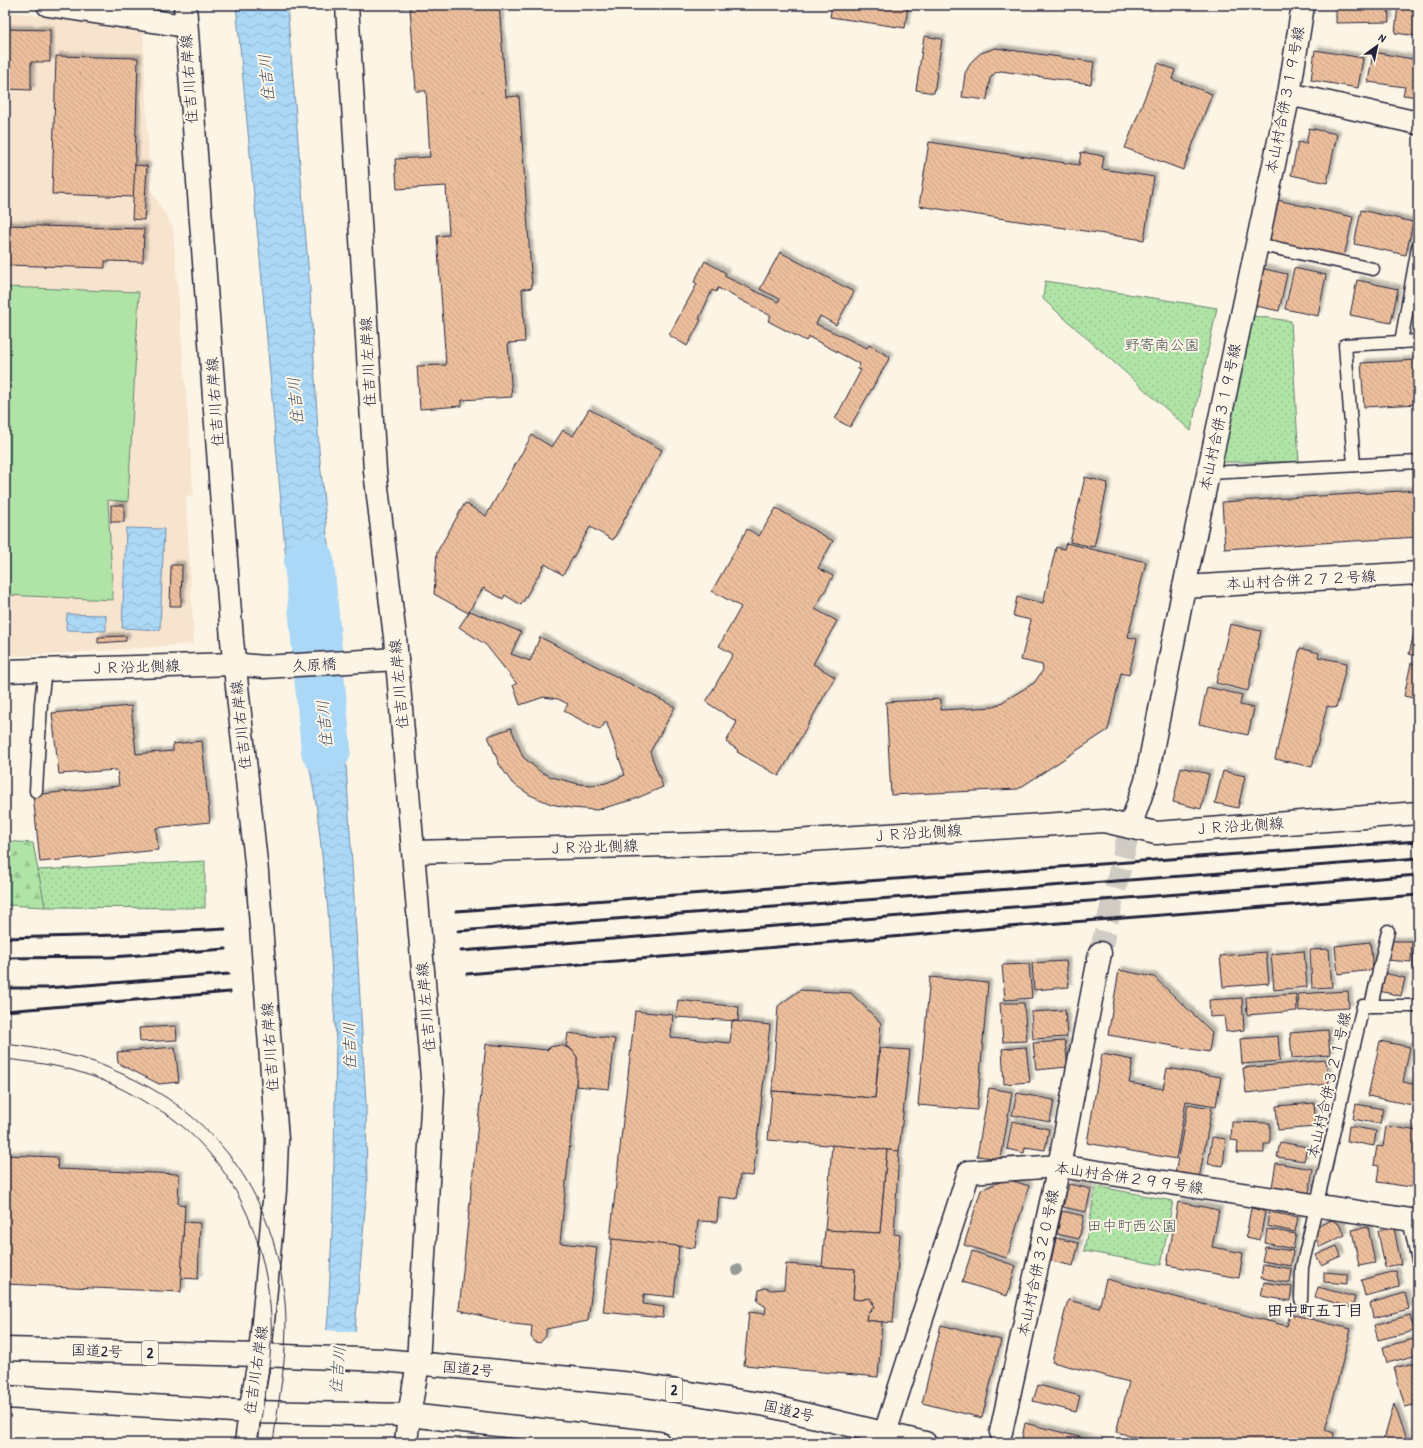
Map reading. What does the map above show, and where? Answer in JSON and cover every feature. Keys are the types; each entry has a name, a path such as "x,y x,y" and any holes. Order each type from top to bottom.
{"main road":[{"path":"48,5 185,15"},
{"name":"住吉川左岸線","path":"347,5 374,471 397,659 433,1090 418,1364 409,1415"},
{"name":"本山村合併３１９号線","path":"1130,827 1146,782 1184,587 1289,94 1303,5"},
{"name":"住吉川右岸線","path":"185,15 234,664 257,872 277,1140 275,1190 260,1355 246,1443"},
{"path":"1289,94 1418,123"},
{"name":"本山村合併２７２号線","path":"1184,587 1418,573"},
{"name":"久原橋","path":"264,667 397,659"},
{"name":"ＪＲ沿北側線","path":"5,671 234,664 264,667"},
{"name":"ＪＲ沿北側線","path":"414,852 778,842 1104,821 1156,833 1418,812"},
{"name":"本山村合併３２０号線","path":"1001,1432 1059,1166 1100,953"},
{"name":"本山村合併２９９号線","path":"885,1433 969,1172 1059,1166 1414,1221"},
{"name":"国道2号","path":"5,1349 260,1355 383,1360 633,1384 766,1405 925,1443"},
{"path":"5,1397 250,1412 409,1415 659,1443"},
{"path":"406,1443 409,1415"}],"lane":[{"path":"1257,244 1373,269"},
{"path":"1401,342 1418,247"},
{"path":"1354,466 1345,345 1418,341"},
{"path":"1208,473 1418,462"},
{"path":"36,791 41,703 46,670"},
{"name":"本山村合併３２１号線","path":"1316,1206 1364,1006 1371,1006 1388,931"},
{"path":"1371,1006 1418,1006"},
{"path":"1301,1300 1302,1267 1316,1206"},
{"path":"1414,1221 1418,1261"}],"shaded area":[{"path":"5,11 143,29 150,189 173,227 194,495 186,496 194,644 56,654 5,656"}],"green space":[{"name":"野寄南公園","path":"1045,281 1217,308 1191,431 1043,299"},
{"path":"5,287 139,292 128,502 108,500 113,600 5,595"},
{"path":"1253,316 1291,321 1299,462 1220,462"},
{"path":"5,841 33,843 45,907 5,905"},
{"path":"205,861 205,908 45,907 37,870"},
{"name":"田中町西公園","path":"1096,1186 1173,1201 1161,1265 1084,1251"}],"water":[{"path":"236,5 287,5 310,289 319,450 336,627 292,631 261,270"},
{"path":"126,528 164,529 160,630 122,628"},
{"path":"67,614 106,615 106,631 66,630"},
{"path":"341,680 366,1103 367,1186 348,1443 316,1443 328,1316 333,1211 336,1042 328,911 317,810 295,682"}],"pier":[{"path":"325,1330 357,1332 350,1443 314,1443"}],"building":[{"path":"399,5 499,5 506,97 519,96 532,288 522,289 525,342 508,343 512,397 462,400 462,406 420,409 417,366 446,365 437,236 449,235 446,186 397,189 395,159 430,157 426,91 416,91 410,7 399,8"},
{"path":"832,5 908,5 905,28 830,17"},
{"path":"1336,5 1388,5 1389,22 1336,23"},
{"path":"1398,5 1418,5 1418,36 1395,33"},
{"path":"5,29 50,30 50,62 31,62 31,90 5,89"},
{"path":"924,36 942,39 934,93 916,90"},
{"path":"996,48 1094,62 1091,84 1001,71 995,73 990,78 987,100 962,97 965,73 972,61 981,53"},
{"path":"1315,50 1363,58 1358,88 1311,80"},
{"path":"1373,52 1418,60 1418,97 1403,95 1405,87 1368,82"},
{"path":"56,56 138,58 134,197 52,194"},
{"path":"1158,63 1175,70 1172,79 1212,94 1183,170 1125,148"},
{"path":"1309,128 1337,134 1327,183 1291,175 1298,142 1306,144"},
{"path":"929,142 1079,165 1081,152 1104,156 1102,169 1154,177 1144,240 919,206"},
{"path":"135,165 147,166 144,220 132,219"},
{"path":"1277,200 1353,217 1344,257 1268,241"},
{"path":"1361,210 1413,222 1406,255 1354,244"},
{"path":"5,225 144,229 143,262 105,261 105,268 5,265"},
{"path":"780,252 854,292 836,325 820,316 816,324 867,348 869,345 890,357 850,427 835,419 861,370 858,369 860,364 809,337 806,341 768,321 771,316 718,288 716,292 712,290 699,319 701,320 687,346 669,335 697,284 694,282 705,261 726,273 724,276 778,302 780,299 760,289"},
{"path":"1260,268 1287,274 1279,311 1252,305"},
{"path":"1294,268 1326,275 1318,316 1285,309"},
{"path":"1357,280 1398,289 1391,323 1350,315"},
{"path":"1418,360 1418,404 1364,407 1361,363"},
{"path":"589,409 662,450 613,540 590,527 563,575 545,564 521,605 505,595 503,599 483,588 468,613 434,594 437,552 465,503 486,516 532,435 552,447 563,430 573,436"},
{"path":"1085,477 1108,483 1094,547 1070,542"},
{"path":"1418,490 1418,537 1225,549 1222,502"},
{"path":"111,505 124,505 124,522 111,522"},
{"path":"776,508 833,541 818,568 833,576 815,609 837,621 813,664 835,677 779,776 737,752 738,750 726,742 737,722 706,702 733,654 719,646 741,607 712,591 747,529 759,536"},
{"path":"1066,543 1146,562 1128,637 1137,639 1129,675 1121,673 1108,730 1018,789 891,795 886,702 941,699 941,710 994,707 1034,683 1043,670 1042,665 1021,660 1031,620 1013,616 1017,597 1043,603 1056,547 1064,549"},
{"path":"171,565 182,565 181,606 170,606"},
{"path":"470,611 521,632 511,654 530,661 540,637 675,707 650,752 663,787 635,799 597,810 571,808 551,804 530,795 512,783 499,764 488,736 511,728 523,757 541,772 552,777 579,784 593,785 606,783 625,775 606,721 600,730 564,711 568,704 558,699 544,697 520,705 513,685 517,684 486,645 459,627"},
{"path":"1230,624 1261,631 1248,691 1216,683"},
{"path":"1415,629 1418,630 1418,656 1409,654"},
{"path":"126,636 126,641 98,643 98,637"},
{"path":"1300,648 1319,653 1318,657 1347,663 1336,708 1327,706 1312,767 1275,759"},
{"path":"1411,663 1418,664 1418,699 1404,696"},
{"path":"1207,687 1242,695 1240,705 1254,708 1248,735 1199,724"},
{"path":"131,706 136,754 173,751 173,744 202,741 210,822 156,828 158,850 40,862 33,795 119,786 117,770 59,774 52,713"},
{"path":"1181,767 1209,774 1201,809 1173,802"},
{"path":"1223,771 1245,776 1238,808 1215,803"},
{"path":"1415,934 1418,934 1418,968 1413,968"},
{"path":"1391,941 1412,941 1411,962 1386,960"},
{"path":"1370,942 1373,970 1338,974 1335,946"},
{"path":"1329,949 1332,987 1312,988 1310,950"},
{"path":"1304,951 1307,987 1274,990 1271,954"},
{"path":"1266,952 1269,983 1223,987 1220,956"},
{"path":"1066,961 1069,987 1034,990 1032,963"},
{"path":"1029,964 1032,998 1005,1000 1002,965"},
{"path":"1119,970 1154,977 1212,1032 1209,1052 1108,1035"},
{"path":"1384,973 1405,978 1401,996 1379,991"},
{"path":"930,977 988,983 977,1110 918,1105"},
{"path":"1415,980 1418,980 1418,999 1415,999"},
{"path":"800,990 851,993 881,1023 875,1098 772,1091 778,1006"},
{"path":"1348,991 1349,1008 1299,1011 1298,994"},
{"path":"1296,994 1297,1011 1247,1015 1246,997"},
{"path":"1242,998 1244,1030 1226,1032 1224,1016 1210,1017 1209,1000"},
{"path":"678,1000 739,1007 738,1021 676,1017"},
{"path":"1000,1003 1024,1003 1027,1041 1003,1042"},
{"path":"1065,1010 1067,1037 1033,1039 1031,1012"},
{"path":"635,1011 673,1015 671,1037 730,1043 732,1021 770,1025 753,1176 740,1175 737,1199 719,1197 717,1222 698,1221 695,1248 610,1239"},
{"path":"176,1026 177,1040 140,1042 139,1028"},
{"path":"1328,1030 1330,1055 1292,1058 1290,1033"},
{"path":"568,1033 615,1039 609,1089 576,1086 577,1057 572,1050 566,1046"},
{"path":"1278,1036 1280,1061 1242,1064 1240,1039"},
{"path":"1065,1041 1068,1067 1036,1070 1033,1043"},
{"path":"1380,1041 1410,1047 1403,1082 1417,1085 1412,1105 1368,1096"},
{"path":"486,1044 547,1050 550,1047 561,1045 572,1050 577,1057 577,1073 560,1243 597,1247 588,1321 546,1329 546,1336 540,1343 535,1342 531,1337 532,1326 513,1324 459,1310"},
{"path":"175,1047 179,1082 159,1084 118,1063 117,1052"},
{"path":"1026,1047 1030,1082 1004,1084 1002,1049"},
{"path":"880,1048 910,1050 899,1151 768,1140 772,1091 875,1098"},
{"path":"1102,1054 1133,1060 1129,1083 1163,1089 1167,1068 1221,1077 1216,1106 1186,1101 1176,1159 1087,1143"},
{"path":"1326,1060 1329,1084 1246,1093 1243,1068"},
{"path":"989,1088 1012,1092 1001,1159 977,1156"},
{"path":"1017,1093 1054,1100 1050,1122 1012,1115"},
{"path":"1314,1103 1316,1127 1278,1130 1276,1106"},
{"path":"1188,1104 1212,1108 1199,1179 1175,1174"},
{"path":"1356,1104 1383,1109 1380,1124 1353,1119"},
{"path":"1012,1121 1049,1129 1045,1150 1025,1147 1024,1153 1007,1149"},
{"path":"1232,1122 1270,1123 1270,1144 1264,1144 1264,1153 1237,1153 1238,1141 1231,1140"},
{"path":"1349,1126 1376,1131 1374,1146 1347,1141"},
{"path":"1386,1126 1418,1131 1418,1188 1377,1182 1379,1166 1374,1165 1377,1146 1383,1147"},
{"path":"1212,1137 1226,1139 1223,1166 1208,1164"},
{"path":"1280,1142 1307,1147 1304,1161 1277,1157"},
{"path":"832,1145 887,1150 880,1233 825,1230"},
{"path":"887,1150 899,1151 894,1234 900,1235 893,1323 866,1320 867,1314 871,1311 874,1303 868,1298 861,1300 853,1299 855,1269 822,1267 825,1230 880,1233"},
{"path":"5,1155 57,1157 58,1169 179,1174 178,1204 185,1205 181,1292 5,1284"},
{"path":"1276,1163 1313,1169 1309,1193 1272,1187"},
{"path":"1007,1179 1029,1186 1007,1258 964,1245 981,1190"},
{"path":"1069,1184 1091,1189 1086,1212 1063,1207"},
{"path":"1178,1202 1219,1210 1212,1247 1243,1253 1239,1278 1167,1265"},
{"path":"1251,1208 1265,1211 1260,1240 1246,1237"},
{"path":"1062,1211 1084,1216 1079,1239 1057,1234"},
{"path":"1269,1212 1298,1217 1295,1232 1267,1226"},
{"path":"1332,1220 1340,1225 1345,1235 1320,1247 1315,1237 1316,1227"},
{"path":"184,1222 200,1223 198,1279 181,1278"},
{"path":"1368,1227 1375,1263 1359,1266 1352,1230"},
{"path":"1394,1228 1401,1264 1385,1267 1378,1231"},
{"path":"1267,1229 1296,1234 1293,1249 1265,1243"},
{"path":"1056,1238 1079,1243 1073,1266 1051,1261"},
{"path":"612,1239 679,1246 674,1297 644,1294 643,1304 664,1307 663,1318 603,1312"},
{"path":"1337,1246 1341,1256 1321,1265 1316,1255"},
{"path":"1265,1247 1293,1251 1291,1266 1262,1261"},
{"path":"972,1251 1016,1266 1007,1296 962,1282"},
{"path":"786,1264 855,1269 853,1299 871,1299 874,1307 867,1314 866,1320 882,1322 878,1377 744,1365 749,1312 765,1314 766,1307 757,1301 759,1290 765,1288 772,1290 784,1289"},
{"path":"1263,1264 1292,1269 1290,1283 1261,1278"},
{"path":"1396,1271 1400,1287 1365,1296 1361,1280"},
{"path":"1324,1272 1347,1274 1347,1284 1324,1282"},
{"path":"1106,1279 1287,1326 1290,1314 1351,1329 1325,1430 1334,1433 1332,1443 1159,1443 1116,1432 1129,1382 1052,1362 1068,1300 1099,1308"},
{"path":"1264,1282 1292,1287 1290,1301 1261,1296"},
{"path":"1318,1287 1355,1297 1352,1308 1315,1297"},
{"path":"1405,1293 1409,1309 1373,1318 1370,1303"},
{"path":"1410,1315 1414,1331 1378,1340 1374,1325"},
{"path":"941,1325 1001,1340 982,1418 922,1403"},
{"path":"1418,1338 1418,1355 1387,1363 1383,1347"},
{"path":"1418,1362 1418,1404 1405,1407 1394,1368"},
{"path":"1038,1385 1080,1396 1076,1412 1033,1401"},
{"path":"1394,1404 1409,1443 1383,1443"},
{"path":"1025,1423 1103,1443 1042,1443 1022,1438"}],"waterway":[{"name":"住吉川","path":"309,561 326,750"}],"tunnel":[{"path":"1100,953 1130,827"}],"tram line":[{"path":"5,1044 45,1050 85,1059 127,1076 160,1094 190,1115 216,1139 238,1166 255,1197 269,1229 279,1264 285,1302 285,1355 273,1443"},
{"path":"5,1059 44,1064 73,1070 116,1086 176,1121 196,1139 214,1159 229,1180 242,1203 261,1252 270,1305 270,1357 266,1392 257,1443"}],"railway":[{"path":"456,911 1418,841"},
{"path":"458,931 1418,858"},
{"path":"461,951 1418,875"},
{"path":"467,974 983,929 1418,895"},
{"path":"5,938 117,935 225,929"},
{"path":"5,958 112,957 226,949"},
{"path":"5,988 47,988 229,974"},
{"path":"5,1011 230,992"}],"district":[{"name":"田中町五丁目","path":"1315,1310"}]}
